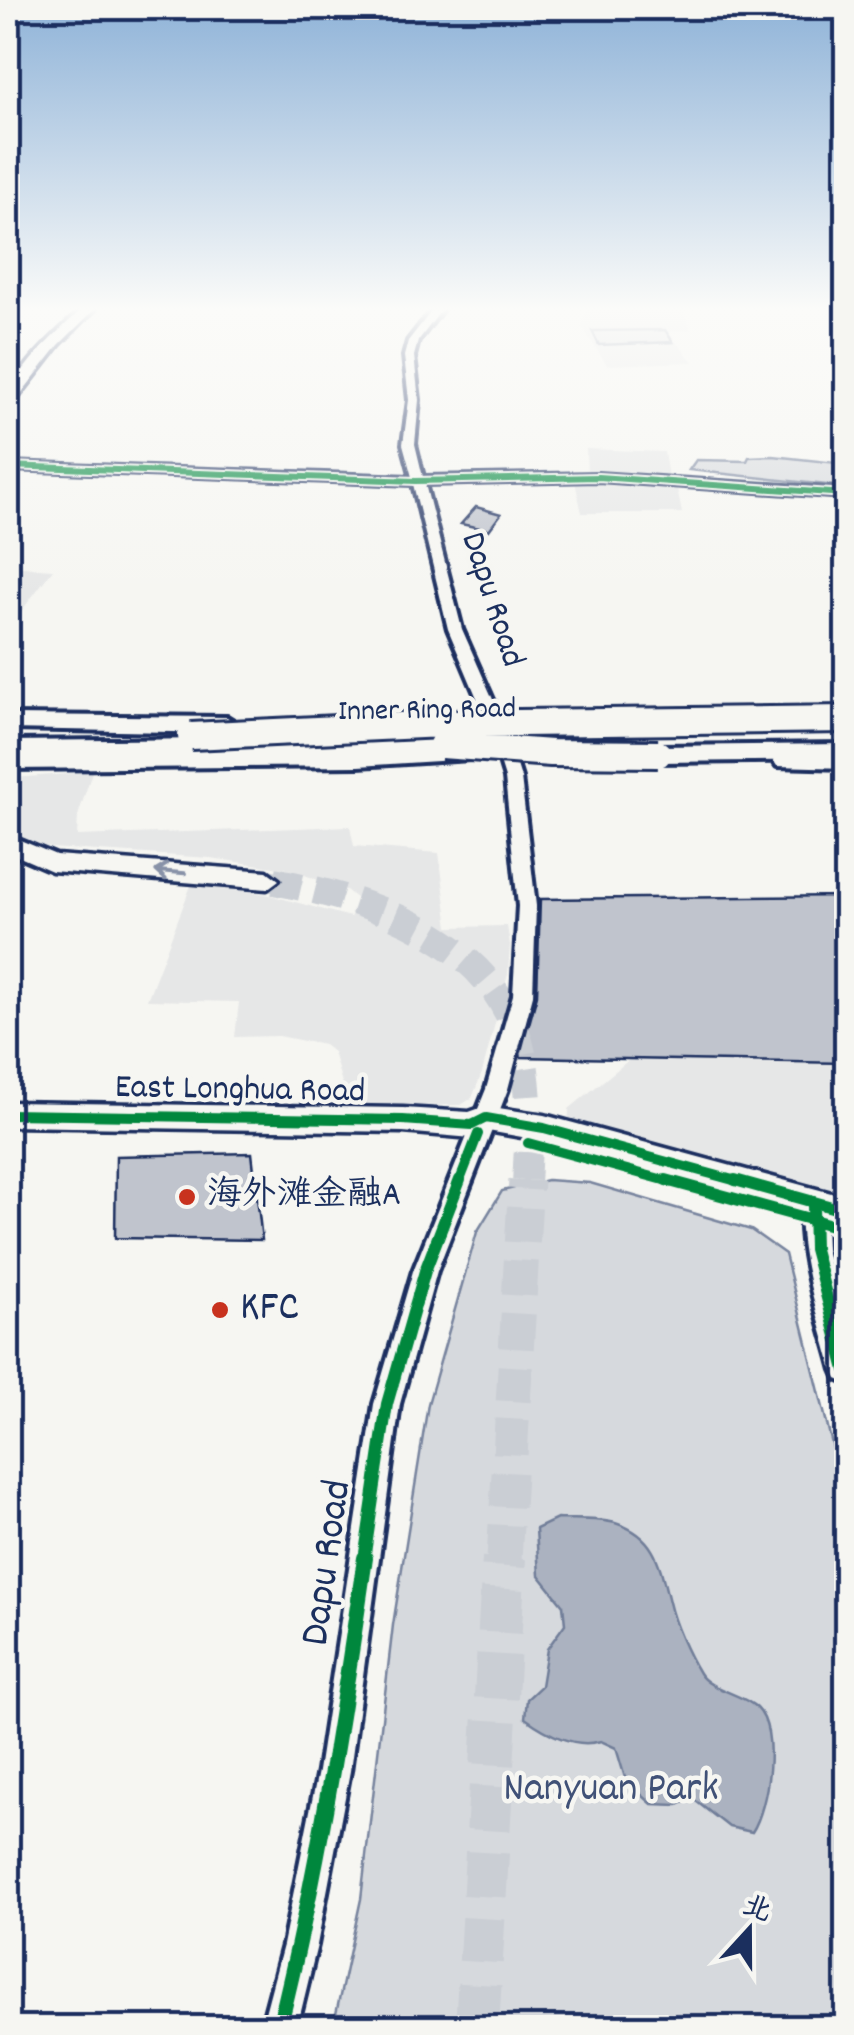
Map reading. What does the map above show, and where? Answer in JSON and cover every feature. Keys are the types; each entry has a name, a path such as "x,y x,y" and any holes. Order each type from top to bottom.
{"main road":[{"path":"8,761 358,758 846,722"},
{"name":"Inner Ring Road","path":"8,727 191,736 846,722"},
{"path":"8,727 846,760"},
{"name":"Inner Ring Road","path":"8,749 846,741"},
{"path":"442,744 550,753 846,751"},
{"path":"505,747 846,751"},
{"path":"8,843 52,863 267,880"},
{"name":"East Longhua Road","path":"8,1114 403,1120 479,1126 538,1145 812,1211 846,1211"},
{"name":"East Longhua Road","path":"812,1211 846,1229"}],"street":[{"name":"Dapu Road","path":"279,2028 331,1788 387,1404 425,1271 522,995 528,938 526,876 505,747 454,629 409,444 414,404"},
{"path":"8,466 416,481 598,477 846,494"},
{"path":"812,1211 814,1248 846,1370"}],"shaded area":[{"path":"586,449 664,452 668,477 587,474"},
{"path":"575,482 676,484 682,513 582,513"},
{"path":"8,566 53,569 8,629"},
{"path":"92,772 78,816 77,836 350,826 354,846 439,853 449,927 507,926 510,945 508,974 472,1098 461,1105 349,1107 333,1052 324,1045 279,1036 235,1037 239,1002 147,1000 192,883 266,894 350,917 361,902 346,890 288,869 210,858 51,848 23,839 12,830 8,802 14,778"},
{"path":"630,1059 846,1063 846,1203 568,1129 569,1109"},
{"path":"557,1519 611,1522 641,1537 655,1555 671,1611 699,1673 710,1684 751,1703 764,1719 770,1751 767,1788 752,1832 729,1827 692,1798 678,1805 652,1804 626,1781 616,1748 601,1741 581,1743 561,1738 525,1718 527,1699 541,1686 547,1649 565,1624 563,1605 539,1575 536,1529"}],"green space":[{"path":"749,457 846,464 846,487 689,470 696,460 747,461"},
{"name":"Nanyuan Park","path":"547,1180 590,1183 751,1230 785,1254 846,1501 846,2027 333,2028 361,1899 393,1625 428,1404 477,1232 502,1191"}],"building":[{"path":"476,507 501,514 489,530 461,524"},
{"path":"846,896 846,1063 520,1057 537,995 540,899"},
{"name":"海外滩金融A","path":"252,1153 262,1240 115,1238 116,1156"}],"tunnel":[{"path":"267,880 287,884"},
{"path":"274,881 382,911 448,946 477,970 500,998 521,1050 528,1107 526,1183"},
{"path":"504,1560 526,1180"},
{"path":"477,2028 504,1558"}],"cycle path":[{"path":"8,466 416,481 598,477 846,494"},
{"path":"8,1114 403,1120 472,1125 486,1118 544,1128 846,1211"},
{"path":"279,2028 300,1945 334,1771 387,1404 425,1271 478,1134"},
{"path":"528,1143 846,1229"},
{"path":"813,1205 814,1249 846,1370"}],"place":[{"name":"海外滩金融A","path":"187,1197"},
{"name":"KFC","path":"220,1310"}]}
